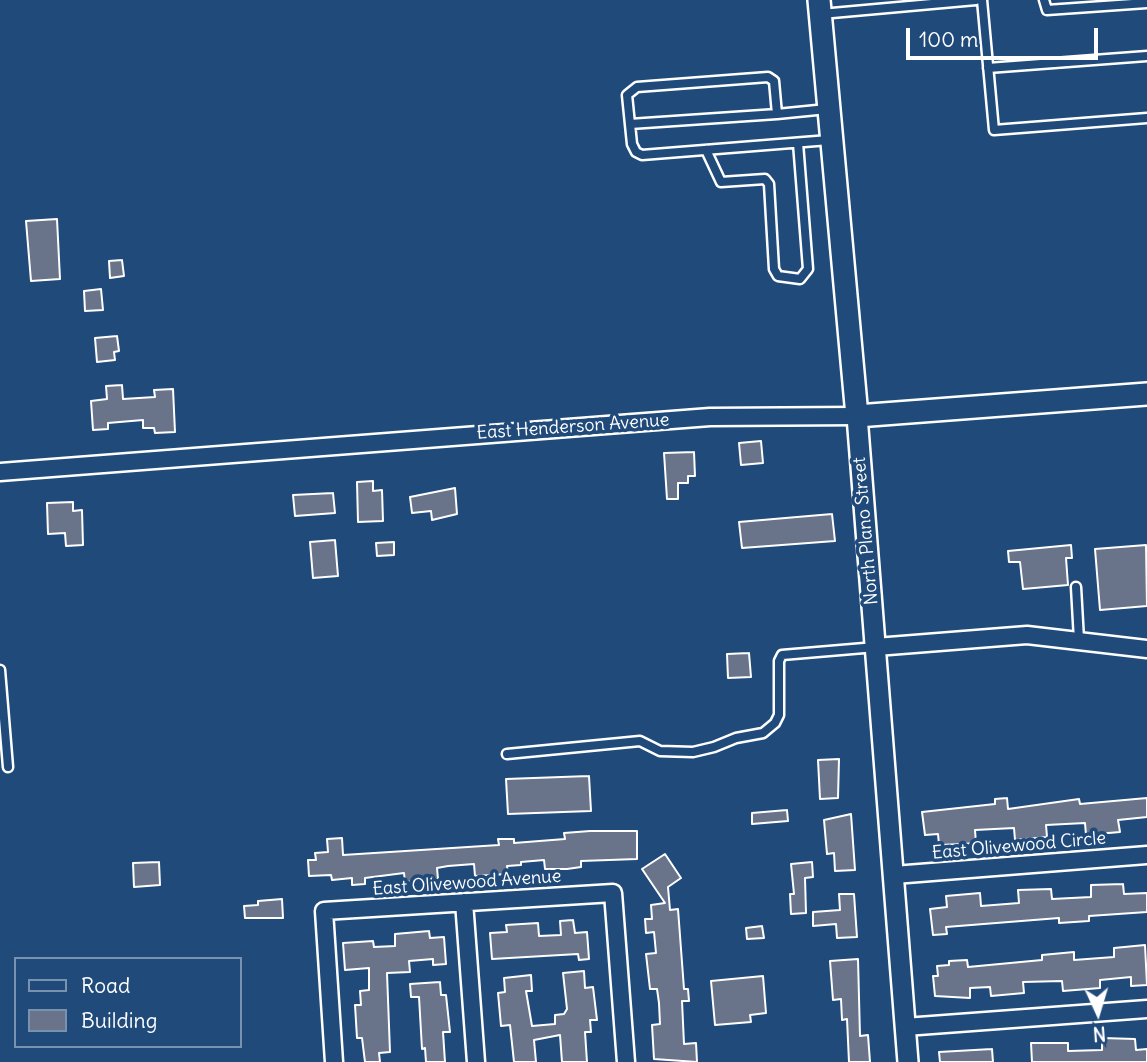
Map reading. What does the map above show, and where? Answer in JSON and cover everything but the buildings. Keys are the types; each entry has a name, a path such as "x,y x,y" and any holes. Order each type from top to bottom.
{"main road":[{"name":"North Plano Street","path":"820,7 857,416"},
{"name":"East Henderson Avenue","path":"857,416 1147,394"}],"street":[{"name":"East Henderson Avenue","path":"0,472 710,417 857,416"},
{"name":"North Plano Street","path":"857,416 908,1062"},
{"path":"876,647 1017,636 1079,640 1147,649"},
{"name":"East Olivewood Circle","path":"894,875 1147,855"},
{"name":"East Olivewood Avenue","path":"334,1062 324,911 612,893 626,1062"},
{"path":"464,902 476,1062"},
{"path":"905,1027 1147,1009"}],"lane":[{"path":"820,7 976,0"},
{"path":"982,0 994,130 1147,118"},
{"path":"1044,0 1046,10 1147,3"},
{"path":"988,68 1147,56"},
{"path":"777,114 774,81 768,77 637,87 627,95 632,144 636,152 642,155 832,140"},
{"path":"630,124 830,109"},
{"path":"706,150 721,182 765,179 769,184 774,269 778,276 800,279 808,269 797,143"},
{"path":"1076,587 1079,640"},
{"path":"507,754 640,741 660,751 694,752 736,738 763,733 775,723 779,715 779,661 782,655 876,647"},
{"path":"0,670 8,767"}]}
